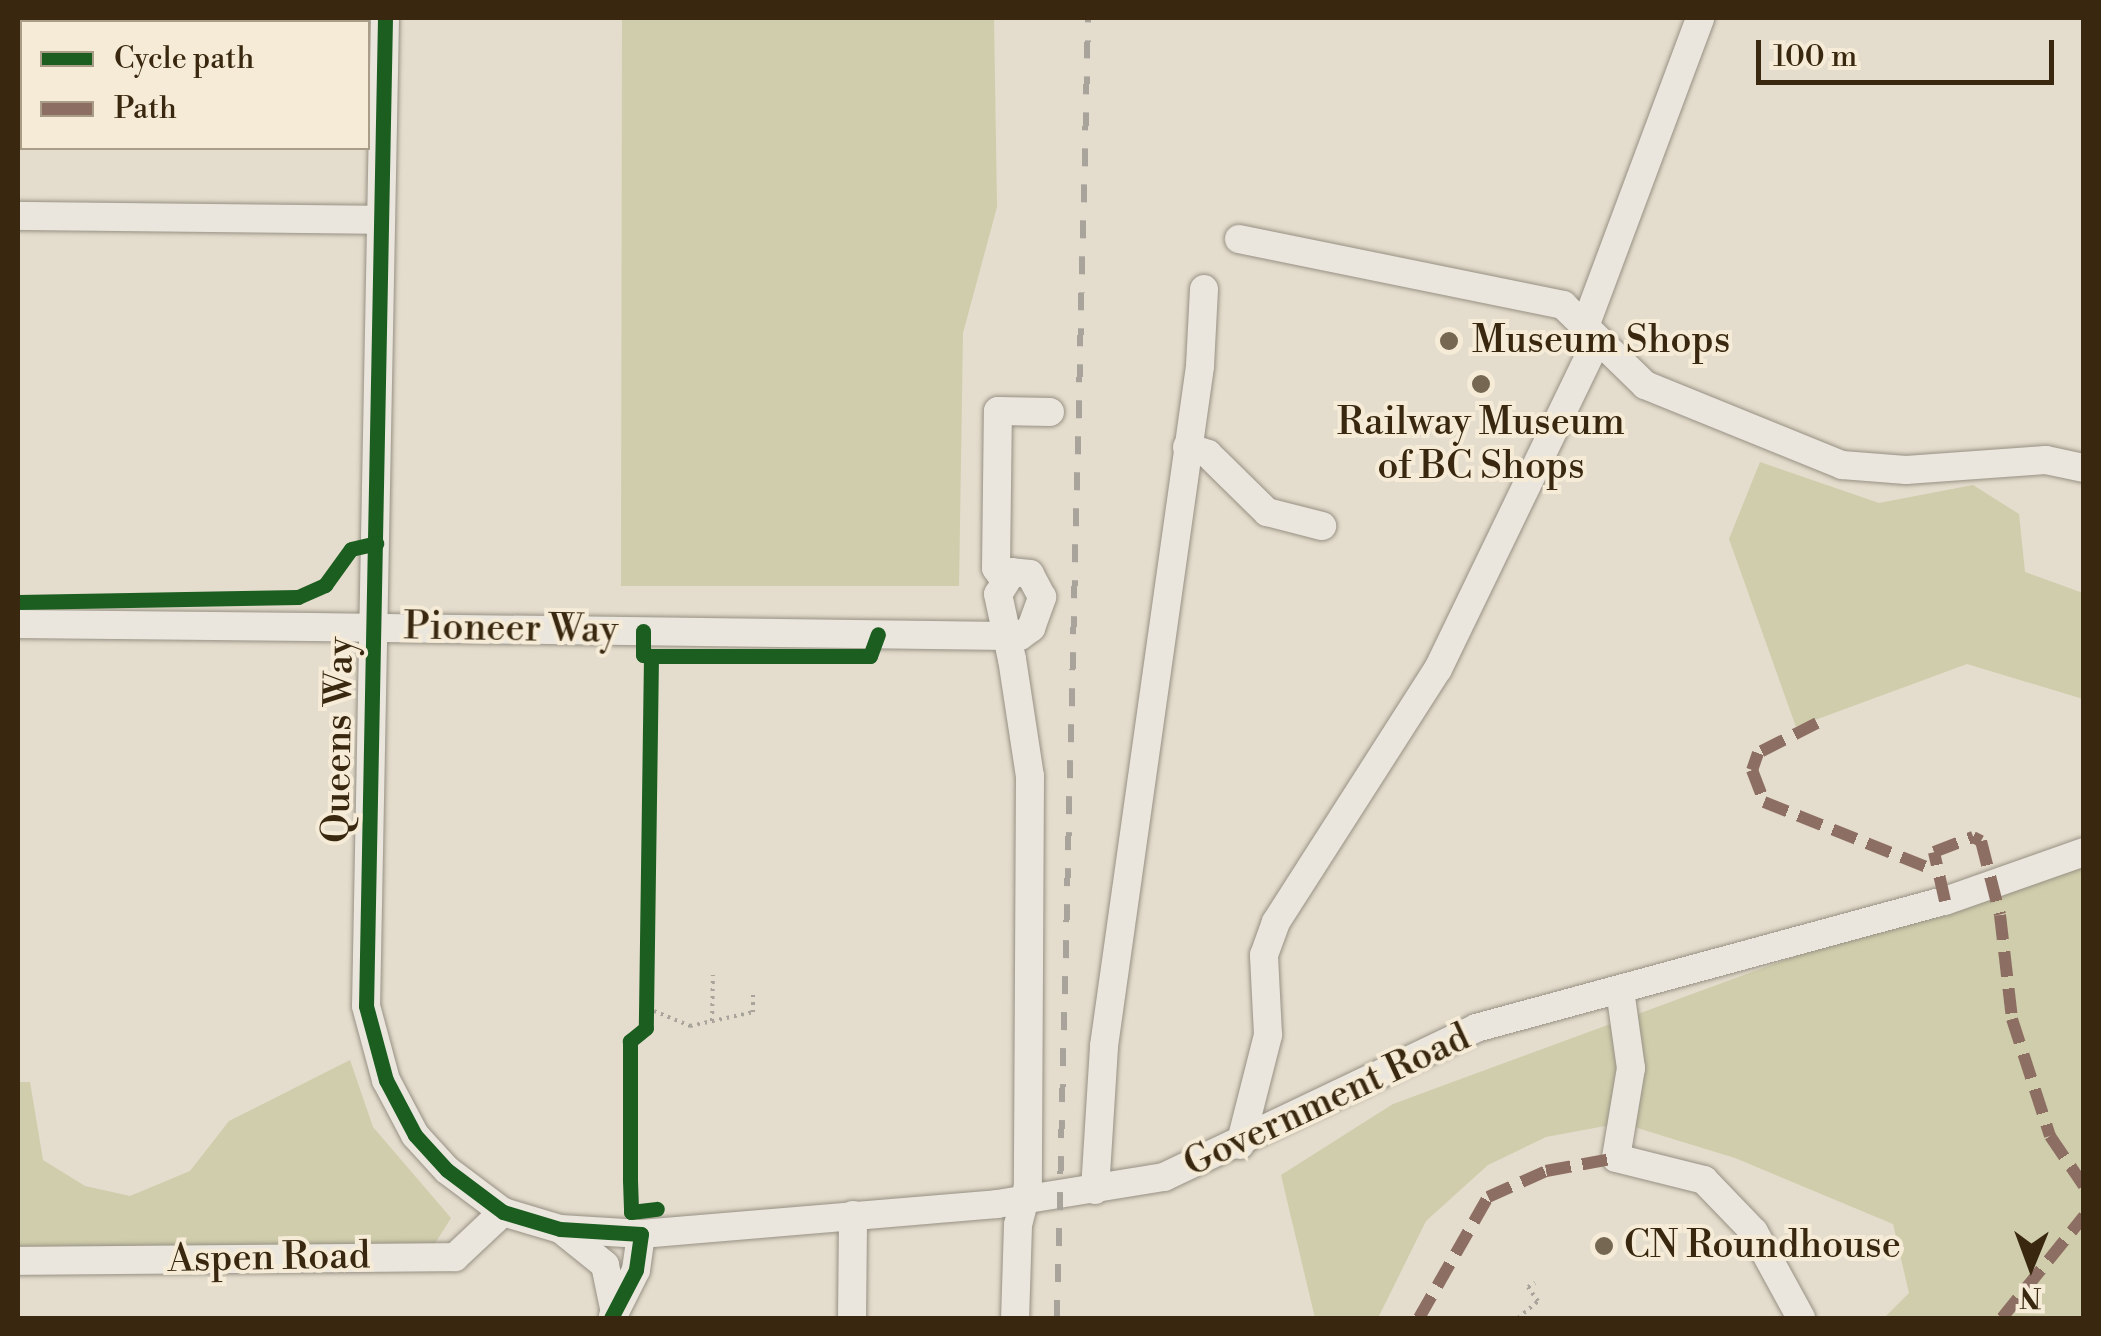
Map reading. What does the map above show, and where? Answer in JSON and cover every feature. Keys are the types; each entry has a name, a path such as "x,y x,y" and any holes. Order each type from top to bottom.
{"street":[{"name":"Queens Way","path":"385,18 376,78 381,220 366,1006 386,1080 415,1136 446,1170 503,1212 560,1228 641,1234"},
{"path":"1240,1146 1268,1035 1264,954 1276,922 1438,669 1590,336 1700,18"},
{"path":"18,216 381,220"},
{"path":"1239,239 1563,305 1590,336 1660,393 1842,465 1906,470 2046,460 2084,468"},
{"path":"1095,1190 1104,1046 1187,447 1204,288"},
{"path":"1003,578 996,568 998,411 1050,412"},
{"path":"1187,447 1208,454 1267,512 1322,526"},
{"path":"1007,636 1031,628 1042,596 1030,574 1020,570 1003,578 998,594 1030,776 1032,1000 1016,1318"},
{"name":"Pioneer Way","path":"18,624 1007,636"},
{"name":"Government Road","path":"641,1234 1024,1201 1188,1171 1476,1028 1945,901 2084,852"},
{"path":"1620,990 1630,1077 1616,1158 1704,1180 1754,1232 1800,1318"},
{"name":"Aspen Road","path":"18,1261 455,1256 503,1212"},
{"path":"852,1318 853,1214"},
{"path":"560,1228 605,1265 613,1316"},
{"path":"613,1316 636,1270 641,1234"}],"path":[{"path":"712,1021 713,975"},
{"path":"646,1028 647,989"},
{"path":"647,1008 675,1024 712,1021 753,1012 752,994"},
{"path":"1518,1318 1538,1300 1528,1287 1534,1283"}],"shaded area":[{"path":"622,18 994,18 997,207 963,333 959,586 621,586"},
{"path":"1760,462 1879,503 1973,485 2019,514 2025,572 2083,593 2083,699 1967,664 1796,727 1729,539"},
{"path":"2083,865 2083,1318 1884,1318 1909,1293 1893,1224 1735,1158 1621,1123 1546,1137 1488,1165 1426,1221 1378,1318 1315,1318 1281,1175 1393,1104 1945,901"},
{"path":"350,1060 373,1127 451,1218 434,1245 18,1248 18,1082 30,1082 43,1160 85,1186 130,1196 190,1171 229,1121"}],"railway":[{"path":"1057,1318 1088,18"}],"marked path":[{"path":"1817,723 1758,753 1752,770 1764,802 1934,870"},
{"path":"1945,901 1934,852 1973,837 1981,841 2000,915 2012,1019 2050,1136 2084,1186"},
{"path":"1419,1318 1488,1197 1546,1171 1616,1158"},
{"path":"2002,1318 2084,1216"}],"cycle path":[{"path":"385,18 366,1006 386,1080 415,1135 447,1170 503,1212 560,1229 641,1234 636,1270 611,1318"},
{"path":"18,602 298,597 325,585 351,549 376,543"},
{"path":"643,631 643,655 651,656 870,656 878,634"},
{"path":"651,656 646,1028 630,1041 630,1180 631,1212 657,1209"}],"place":[{"name":"Museum Shops","path":"1449,341"},
{"name":"Railway Museum of BC Shops","path":"1481,384"},
{"name":"CN Roundhouse","path":"1604,1246"}]}
